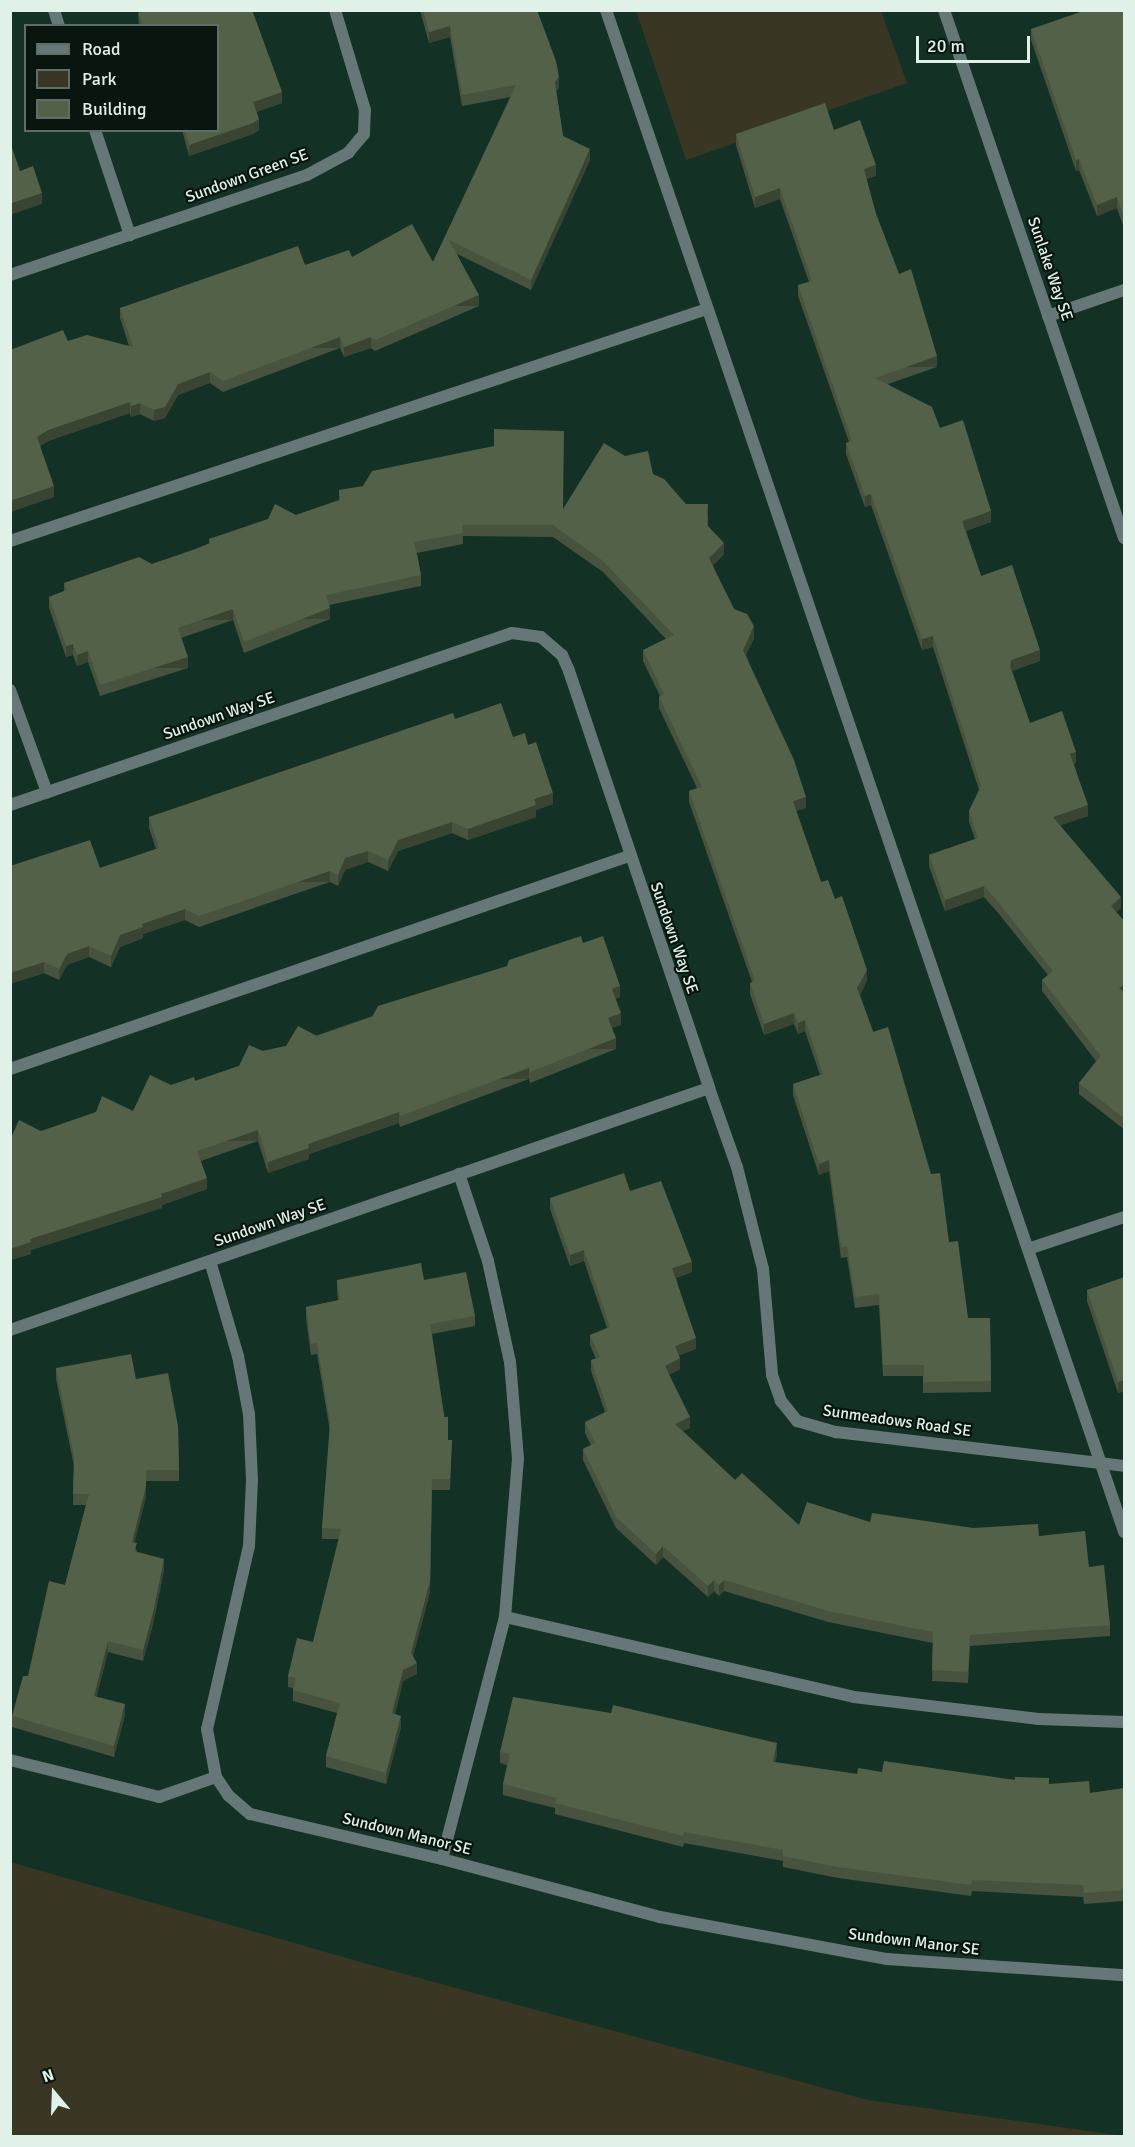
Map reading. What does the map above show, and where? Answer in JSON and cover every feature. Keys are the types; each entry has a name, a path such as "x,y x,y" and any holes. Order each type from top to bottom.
{"street":[{"name":"Sundown Green SE","path":"10,275 307,175 348,153 364,134 365,110 334,10"},
{"path":"606,10 1125,1532"},
{"name":"Sunlake Way SE","path":"944,10 1125,538"},
{"path":"96,132 130,235"},
{"path":"1048,316 1125,290"},
{"path":"10,541 707,309"},
{"name":"Sundown Way SE","path":"10,805 512,633 526,633 551,642 562,655 709,1088 10,1330"},
{"path":"10,690 46,792"},
{"path":"10,1069 629,856"},
{"name":"Sunmeadows Road SE","path":"709,1088 737,1167 763,1269 772,1375 781,1401 797,1421 836,1432 1102,1466 1125,1466"},
{"path":"442,1859 505,1617 518,1459 510,1362 488,1261 459,1174"},
{"path":"1029,1249 1125,1217"},
{"name":"Sundown Manor SE","path":"210,1261 238,1356 249,1414 252,1480 249,1546 207,1729 216,1777 228,1795 250,1814 442,1859 660,1917 887,1959 1125,1975"},
{"path":"505,1617 854,1697 1040,1719 1125,1722"},
{"path":"10,1760 159,1797 216,1777"}],"green space":[{"path":"636,11 881,11 907,83 686,160"},
{"path":"10,1862 364,1963 868,2100 1124,2136 11,2136"}],"building":[{"path":"146,10 252,10 282,92 253,102 259,119 253,123 189,145 186,132 219,132 219,24 142,24 138,13"},
{"path":"423,10 537,10 556,61 559,77 555,82 563,136 590,149 531,280 449,240 479,295 375,340 371,337 344,347 340,337 223,381 210,372 178,384 165,407 154,410 140,403 131,406 130,402 48,430 37,437 54,486 10,501 10,350 63,330 68,341 87,335 133,347 120,308 298,246 305,265 349,250 352,257 412,224 433,262 516,85 462,95 450,26 429,32"},
{"path":"1086,10 1125,10 1125,220 1117,197 1097,205 1079,159 1076,160 1031,29"},
{"path":"825,103 834,130 860,120 876,165 864,169 876,214 899,274 911,269 937,356 875,378 932,407 940,428 963,420 991,511 962,521 981,576 1012,565 1040,650 1011,660 1010,666 1030,723 1062,711 1076,752 1070,754 1088,805 1053,817 1121,897 1111,906 1125,922 1125,984 1119,988 1125,993 1125,1119 1079,1083 1101,1056 1042,980 1053,971 984,886 945,900 929,855 978,838 969,811 981,786 933,636 922,639 871,494 865,496 846,443 852,441 798,285 812,281 780,188 755,197 736,134"},
{"path":"10,142 20,171 33,166 42,193 10,204"},
{"path":"494,429 564,431 563,509 604,443 625,456 648,451 653,474 664,479 686,504 708,504 707,525 724,543 709,558 734,609 747,614 754,626 743,650 794,760 806,797 793,801 821,882 828,880 835,899 842,896 867,970 857,988 873,1032 888,1027 931,1174 940,1173 949,1242 958,1241 968,1318 990,1318 991,1381 923,1382 924,1365 883,1365 879,1294 855,1297 847,1246 841,1247 829,1160 819,1164 793,1084 823,1074 805,1020 798,1023 794,1013 764,1024 750,983 755,981 689,791 702,787 659,697 664,694 643,650 674,635 603,561 553,525 462,525 463,533 414,542 421,575 326,595 330,608 244,642 233,609 178,628 188,657 100,685 88,651 77,655 73,644 66,646 49,597 67,590 64,583 139,557 152,564 191,551 210,543 209,539 268,519 275,504 296,515 340,500 339,490 363,486 372,471 494,446"},
{"path":"501,703 513,737 525,733 528,745 536,742 553,793 534,799 536,805 468,829 452,822 398,840 388,860 368,851 345,858 338,875 330,871 199,916 185,909 142,924 143,927 120,935 111,956 89,946 67,954 59,969 44,962 10,973 10,866 90,840 100,868 159,848 149,817 453,713 455,719"},
{"path":"581,936 583,943 603,936 620,986 612,989 621,1013 608,1018 616,1038 530,1072 529,1068 400,1116 399,1112 308,1144 309,1148 268,1162 258,1130 197,1151 207,1178 161,1194 162,1197 30,1239 31,1242 10,1249 10,1140 19,1120 41,1131 96,1112 102,1096 133,1111 150,1075 171,1085 194,1077 195,1081 239,1066 249,1045 263,1051 286,1046 298,1026 317,1036 372,1017 378,1006 507,966 509,960"},
{"path":"624,1173 630,1191 661,1181 692,1262 672,1268 696,1338 675,1346 680,1358 665,1366 690,1417 675,1424 735,1480 742,1473 799,1525 807,1502 870,1522 872,1513 973,1528 1038,1524 1039,1536 1085,1531 1089,1567 1104,1565 1110,1625 970,1635 968,1672 932,1670 933,1632 828,1611 724,1580 719,1585 714,1580 708,1586 663,1546 656,1554 616,1517 583,1449 595,1443 585,1422 608,1411 591,1360 600,1357 590,1335 610,1327 584,1250 570,1255 550,1198"},
{"path":"421,1263 424,1280 466,1272 475,1316 430,1324 444,1417 448,1417 448,1440 452,1440 450,1479 432,1479 430,1581 411,1653 417,1663 403,1670 392,1713 401,1716 386,1773 326,1756 340,1703 293,1690 296,1678 288,1676 297,1638 313,1642 341,1529 322,1528 330,1423 317,1343 311,1344 306,1307 340,1300 337,1280"},
{"path":"1125,1277 1125,1380 1118,1382 1087,1290"},
{"path":"131,1354 136,1379 168,1373 178,1426 179,1470 146,1470 146,1486 132,1542 137,1543 134,1551 164,1559 143,1650 108,1641 94,1696 125,1704 114,1746 12,1716 23,1676 28,1676 49,1581 65,1585 89,1494 73,1494 74,1456 56,1368"},
{"path":"513,1697 611,1713 613,1705 777,1743 773,1762 857,1774 858,1768 882,1772 884,1761 1015,1780 1015,1777 1049,1778 1049,1784 1089,1781 1090,1793 1125,1788 1125,1890 1084,1893 1083,1885 972,1880 971,1885 838,1867 783,1856 783,1850 684,1832 683,1836 555,1803 557,1798 503,1784 510,1754 500,1752"}]}
